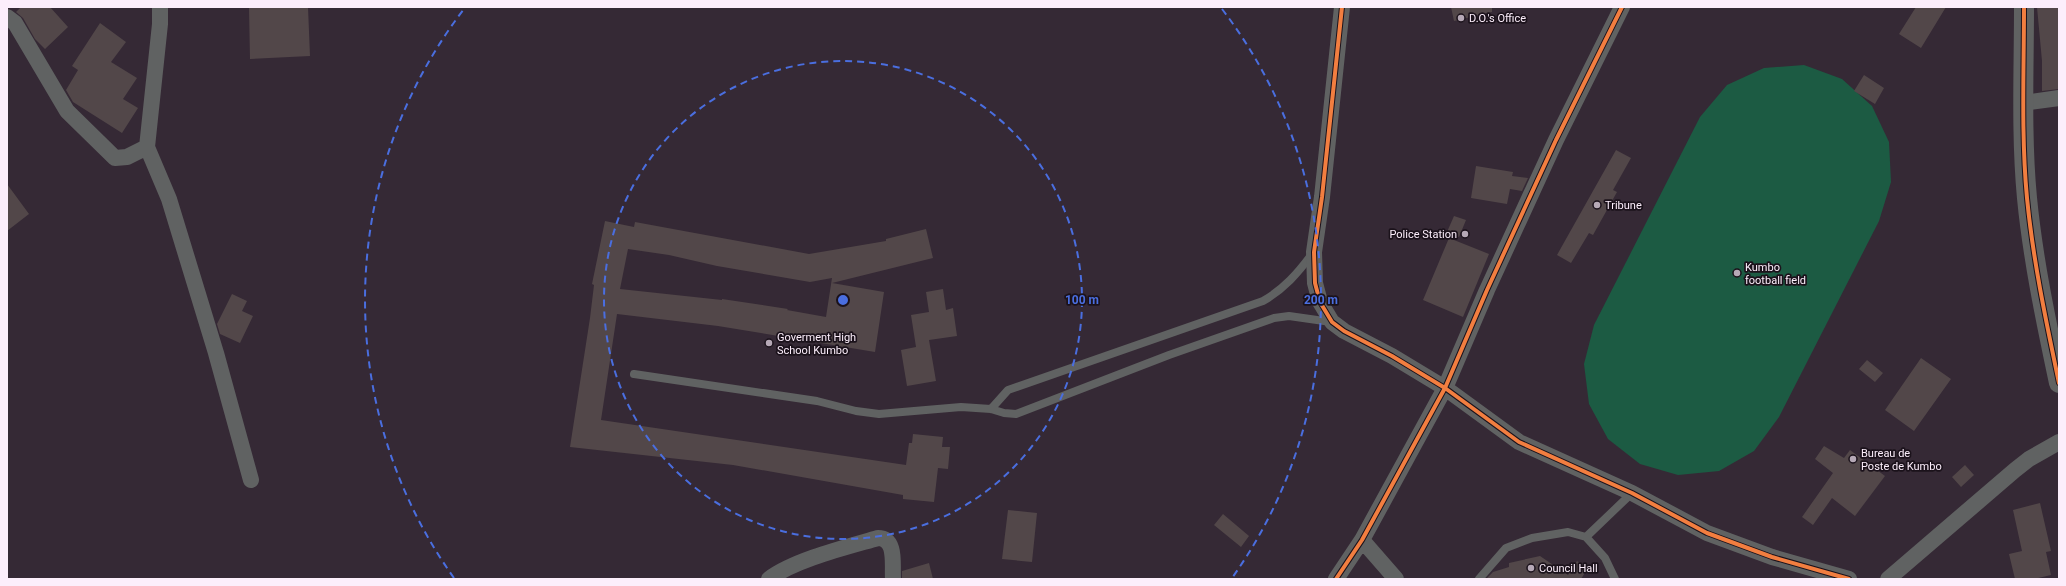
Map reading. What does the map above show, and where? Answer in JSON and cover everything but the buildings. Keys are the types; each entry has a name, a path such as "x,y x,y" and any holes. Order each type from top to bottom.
{"street":[{"path":"160,7 160,24 147,147 169,199 216,353 250,480"},
{"path":"1342,7 1323,189 1314,252 1314,282 1320,302 1332,322 1344,332 1392,356 1445,388 1519,442 1632,493 1707,532 1772,557 1848,579"},
{"path":"1336,579 1362,540 1445,388 1487,290 1556,140 1622,7"},
{"path":"2024,7 2023,103 2027,197 2040,289 2059,382"},
{"path":"7,17 15,23 67,111 96,142 115,158 127,157 147,147"},
{"path":"2023,103 2059,98"},
{"path":"1888,579 2015,470 2029,459 2059,442"},
{"path":"769,579 777,573 825,554 878,538 884,538 889,541 891,548 893,579"},
{"path":"1362,540 1396,579"}],"lane":[{"path":"991,409 1008,390 1264,302 1278,293 1292,280 1314,252"},
{"path":"634,374 817,401 856,411 879,414 961,408 991,409 1004,413 1016,414 1169,354 1274,318 1289,316 1332,322"},
{"path":"1586,537 1632,493"},
{"path":"1479,579 1506,548 1532,538 1568,532 1586,537 1605,558 1615,579"}],"green space":[{"name":"Kumbo football field","path":"1804,65 1842,79 1872,106 1889,142 1891,182 1879,221 1779,417 1754,451 1719,471 1678,475 1640,464 1608,439 1589,404 1584,364 1594,325 1700,117 1727,85 1764,68"}],"cycle path":[{"path":"1342,7 1322,197 1314,252 1315,283 1320,302 1332,322 1344,331 1392,356 1445,388 1519,442 1632,493 1707,533 1772,557 1849,579"},
{"path":"1336,579 1362,540 1445,388 1487,290 1556,140 1622,7"},
{"path":"2024,7 2023,126 2027,198 2036,267 2059,383"}],"place":[{"name":"D.O.'s Office","path":"1461,18"},
{"name":"Tribune","path":"1597,205"},
{"name":"Police Station","path":"1465,234"},
{"name":"Kumbo football field","path":"1737,273"},
{"name":"Goverment High School Kumbo","path":"769,343"},
{"name":"Bureau de Poste de Kumbo","path":"1853,459"},
{"name":"Council Hall","path":"1531,568"}]}
